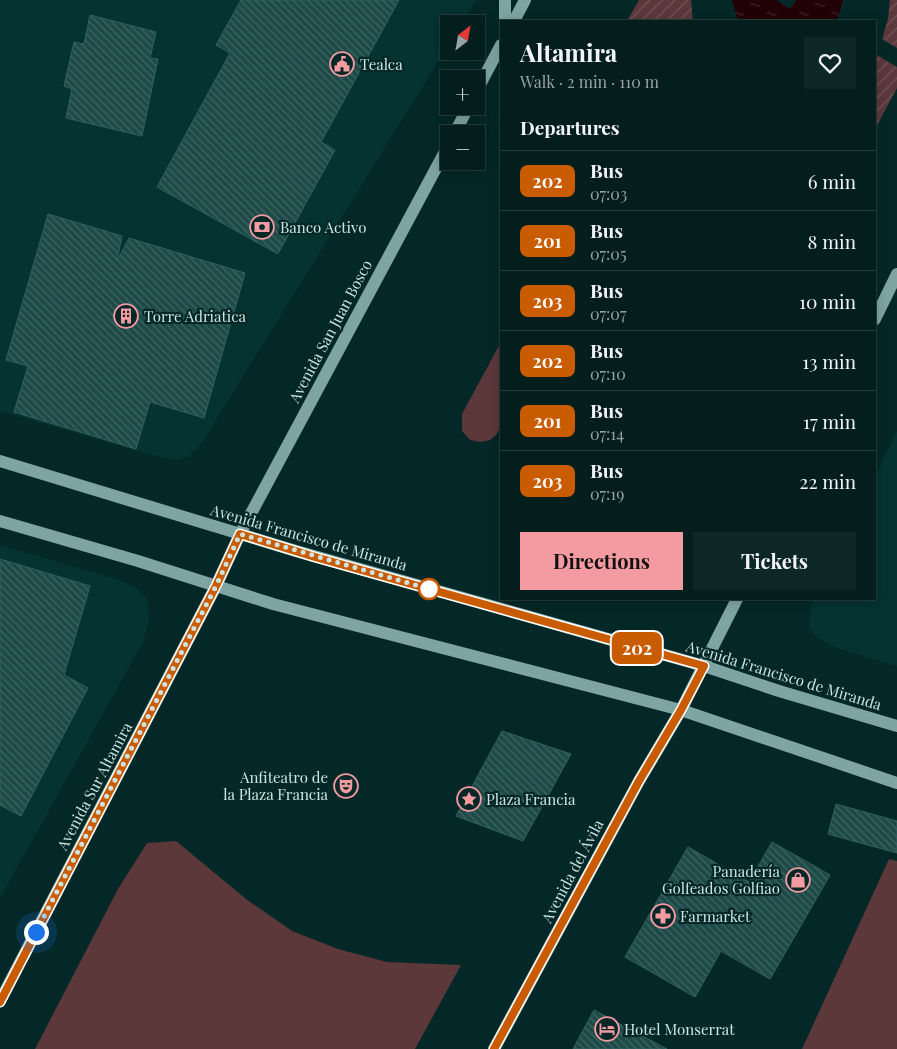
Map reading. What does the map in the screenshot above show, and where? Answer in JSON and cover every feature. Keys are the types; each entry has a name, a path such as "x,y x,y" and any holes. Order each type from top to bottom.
{"main road":[{"path":"505,0 505,20"},
{"path":"515,20 525,0"},
{"path":"485,75 500,47"},
{"name":"Avenida San Juan Bosco","path":"216,586 240,534 440,161"},
{"path":"876,317 897,274"},
{"name":"Avenida Francisco de Miranda","path":"0,461 315,557 704,666 779,691 897,726"},
{"path":"0,521 138,561 273,604 681,710 897,783"},
{"name":"Avenida Sur Altamira","path":"0,1002 216,586"},
{"name":"Avenida del Ávila","path":"494,1049 639,781 681,710 737,600"}],"shaded area":[{"path":"0,0 476,0 467,15 440,15 440,59 203,441 190,456 178,460 163,458 0,411"},
{"path":"639,0 691,0 693,20 628,20"},
{"path":"890,0 897,0 897,48 882,39 888,19"},
{"path":"876,55 897,67 897,88 876,127"},
{"path":"500,344 500,427 496,435 490,440 481,442 470,440 462,431 462,414"},
{"path":"897,431 897,666 837,648 817,638 809,627 811,607 814,600 876,600 876,474"},
{"path":"0,545 116,579 134,587 147,598 149,620 143,642 0,898"},
{"path":"176,841 246,899 292,931 338,949 387,962 461,965 415,1049 35,1049 118,889 147,843"},
{"path":"889,859 897,861 897,1049 802,1049"}],"water":[{"path":"732,0 776,0 790,9 796,0 843,0 837,20 738,20"}],"building":[{"path":"241,0 399,0 321,142 335,150 278,254 157,187 230,53 216,45"},
{"path":"90,15 156,32 150,58 158,59 142,136 66,118 72,89 64,86 74,42 84,44"},
{"name":"Torre Adriatica","path":"48,214 122,236 117,261 129,238 245,273 204,418 150,402 136,449 14,412 28,366 6,360"},
{"path":"0,559 90,586 64,675 88,688 21,816 0,805"},
{"path":"502,731 571,754 523,841 456,816"},
{"path":"836,804 897,821 897,853 828,834"},
{"path":"772,842 830,875 770,979 721,951 695,997 625,957 688,847 749,882"},
{"name":"Hotel Monserrat","path":"594,1010 667,1049 573,1049"}],"bus line":[{"name":"202","path":"0,1002 216,586 240,534 466,600 704,666 681,710 639,781 494,1049"}],"place":[{"name":"Tealca","path":"342,64"},
{"name":"Banco Activo","path":"262,227"},
{"name":"Torre Adriatica","path":"126,316"},
{"name":"Anfiteatro de la Plaza Francia","path":"346,786"},
{"name":"Plaza Francia","path":"469,799"},
{"name":"Panadería Golfeados Golfiao","path":"798,880"},
{"name":"Farmarket","path":"663,916"},
{"name":"Hotel Monserrat","path":"607,1029"}],"route":[{"path":"36,932 216,586 240,534 296,552 429,589"}]}
